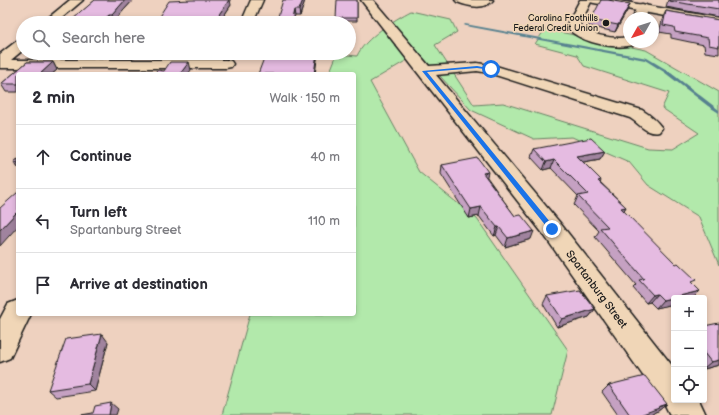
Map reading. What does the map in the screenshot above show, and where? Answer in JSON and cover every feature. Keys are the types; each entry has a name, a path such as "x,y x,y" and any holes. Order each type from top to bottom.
{"street":[{"path":"57,16 77,0"},
{"path":"250,16 257,0"},
{"name":"Spartanburg Street","path":"367,0 552,229 671,389"},
{"path":"461,0 474,4 486,0"},
{"path":"586,0 572,26 574,31 583,35 620,43 623,42"},
{"path":"594,0 636,12"},
{"path":"659,15 719,22"},
{"path":"0,62 16,49"},
{"path":"0,62 227,64"},
{"path":"424,71 477,67 491,69 636,114 647,121 653,128"},
{"path":"0,348 16,316"},
{"path":"681,403 690,415"}],"green space":[{"path":"411,11 451,20 457,32 435,45 474,105 503,103 648,148 673,149 699,133 662,108 669,93 584,66 577,55 535,44 545,29 623,45 623,48 646,50 719,92 719,265 699,217 648,185 629,162 572,137 534,139 471,110 419,53 370,82 419,172 477,219 568,350 552,415 222,415 249,316 356,316 356,72 330,72 335,60 356,60 356,56 366,43 389,24"}],"building":[{"path":"95,0 125,0 112,15 77,16"},
{"path":"229,0 218,16 159,16 169,1"},
{"path":"283,0 303,0 299,10 294,10 293,16 278,16"},
{"path":"337,0 357,0 357,18 356,16 336,16"},
{"path":"601,0 630,4 625,12 623,12 623,16 618,25 591,20"},
{"path":"719,0 719,9 669,1"},
{"path":"666,11 719,20 719,47 709,45 708,38 675,32 674,27 663,25"},
{"path":"263,60 316,60 314,72 259,72"},
{"path":"27,62 53,62 42,72 16,72 16,84 1,84"},
{"path":"170,62 189,62 182,72 156,72 157,70 164,71"},
{"path":"591,138 605,151 577,156 601,180 598,181 626,207 621,208 676,264 678,263 696,280 691,282 700,291 684,295 671,295 671,298 663,300 657,294 653,295 639,280 644,279 600,228 608,227 578,196 588,194 554,160 546,162 534,149"},
{"path":"478,158 488,172 483,173 515,216 521,215 534,231 508,238 481,207 471,209 442,165"},
{"path":"16,194 16,213 0,230 0,208"},
{"path":"580,290 595,309 562,319 547,296"},
{"path":"719,323 719,360 711,362 707,357 707,325"},
{"path":"102,334 88,384 48,390 66,339"},
{"path":"645,376 667,404 640,415 630,415 609,385"},
{"path":"111,403 109,415 81,415 93,413 95,406"}],"waterway":[{"path":"466,25 646,59 674,77 719,112"}],"place":[{"name":"Carolina Foothills Federal Credit Union","path":"606,23"}],"route":[{"path":"491,69 477,67 424,71 552,229"}]}
